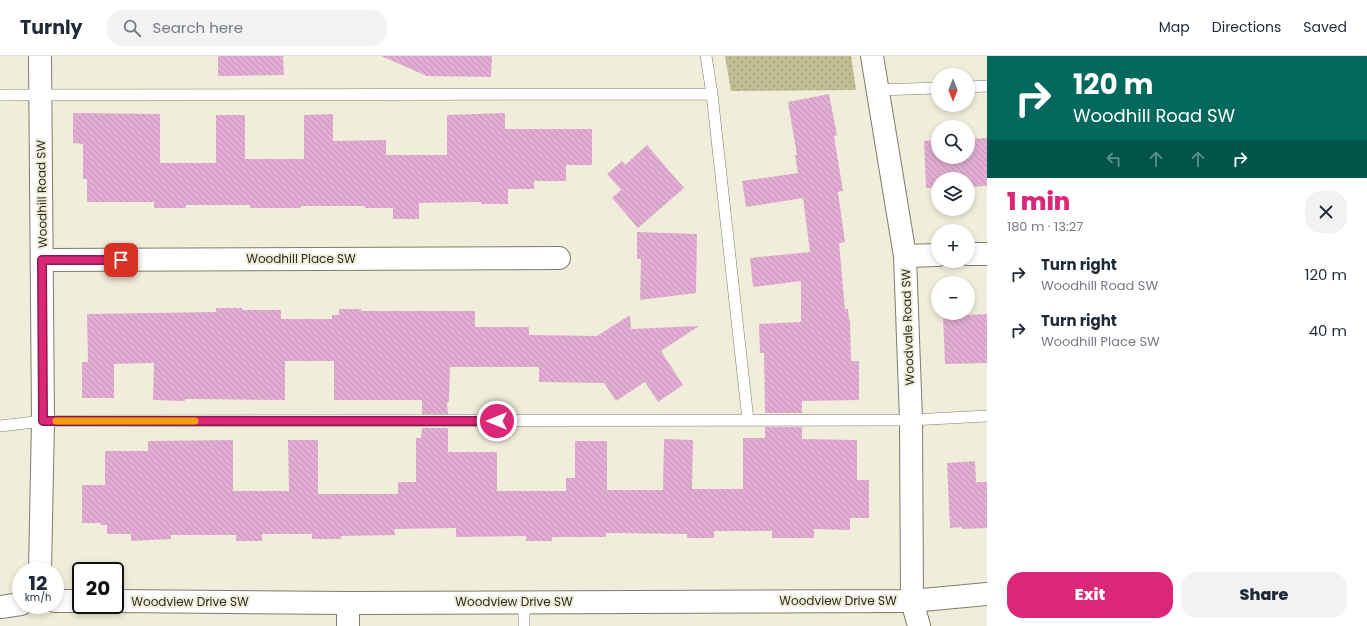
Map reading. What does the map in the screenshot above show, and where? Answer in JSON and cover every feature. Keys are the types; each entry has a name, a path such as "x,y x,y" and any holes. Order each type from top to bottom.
{"street":[{"name":"Woodhill Road SW","path":"40,56 43,421 40,562"},
{"name":"Woodvale Road SW","path":"872,56 905,256 911,420 912,601 918,626"},
{"path":"975,254 987,254"},
{"path":"905,256 931,255"},
{"name":"Woodhill Place SW","path":"42,260 559,258"},
{"name":"Woodview Drive SW","path":"124,601 348,603 912,601 987,594"},
{"name":"Woodview Drive SW","path":"912,601 987,609"},
{"path":"348,603 348,626"},
{"path":"0,607 12,605"}],"lane":[{"path":"706,56 712,94 748,420"},
{"path":"975,87 987,86"},
{"path":"877,90 931,88"},
{"path":"0,96 712,94"},
{"path":"0,426 43,421 911,420 987,416"},
{"path":"524,602 524,626"}],"shaded area":[{"path":"725,56 851,56 856,90 731,91"}],"building":[{"path":"218,56 283,56 284,75 218,76"},
{"path":"381,56 492,56 491,77 427,76"},
{"path":"829,94 837,135 834,136 843,191 838,192 845,242 839,243 845,309 848,309 850,320 851,361 859,361 859,400 802,401 802,413 765,413 764,353 760,353 759,324 801,322 801,281 753,287 750,258 810,252 803,198 746,207 742,181 798,173 795,155 797,155 788,102"},
{"path":"73,113 160,114 160,163 216,163 216,115 245,115 245,159 304,159 304,115 333,114 333,141 386,140 386,155 447,155 447,115 505,113 505,129 592,129 592,165 566,165 566,181 534,181 534,189 508,189 508,204 481,204 481,202 419,203 419,219 393,219 393,208 365,208 365,206 250,208 250,205 186,205 186,208 154,208 154,202 87,202 87,179 83,179 83,144 73,143"},
{"path":"987,138 987,186 975,187 975,172 931,172 931,188 926,188 924,141 931,140 931,164 975,164 975,139"},
{"path":"647,145 684,188 638,228 612,198 621,190 607,174 622,161 625,165"},
{"path":"637,232 697,234 696,293 640,300 641,259 637,259"},
{"path":"216,308 281,310 281,319 332,319 332,315 339,315 339,309 361,309 361,311 475,311 475,327 529,327 529,335 597,336 630,315 631,329 699,326 661,351 683,385 658,402 645,382 616,401 604,383 539,382 539,367 450,367 449,402 447,402 448,414 422,414 422,400 334,400 334,361 285,361 285,400 153,400 154,363 114,364 114,398 82,398 82,362 88,362 87,314 216,312"},
{"path":"987,314 987,363 945,364 943,320 975,320 975,315"},
{"path":"765,427 802,427 802,439 857,440 857,480 869,480 869,518 850,518 850,530 814,529 814,538 772,538 772,531 714,531 714,538 687,538 687,534 606,533 606,537 552,537 552,541 526,541 526,536 456,537 456,528 394,529 395,535 341,536 341,539 312,539 312,534 262,534 262,541 236,541 236,535 171,535 171,539 131,541 131,534 107,534 107,525 101,525 101,523 82,523 82,485 105,485 105,451 148,451 148,441 233,440 233,491 289,491 288,440 318,440 318,494 398,494 398,482 416,482 416,438 421,438 422,428 448,428 448,452 497,452 497,491 566,491 566,478 575,478 575,441 607,441 607,490 663,490 664,439 693,440 692,489 743,489 743,438 765,438"},
{"path":"975,461 976,482 987,482 987,528 950,528 947,463"}],"slow traffic":[{"path":"56,421 195,421"}],"route":[{"path":"121,260 42,260 43,421 497,421"}]}
